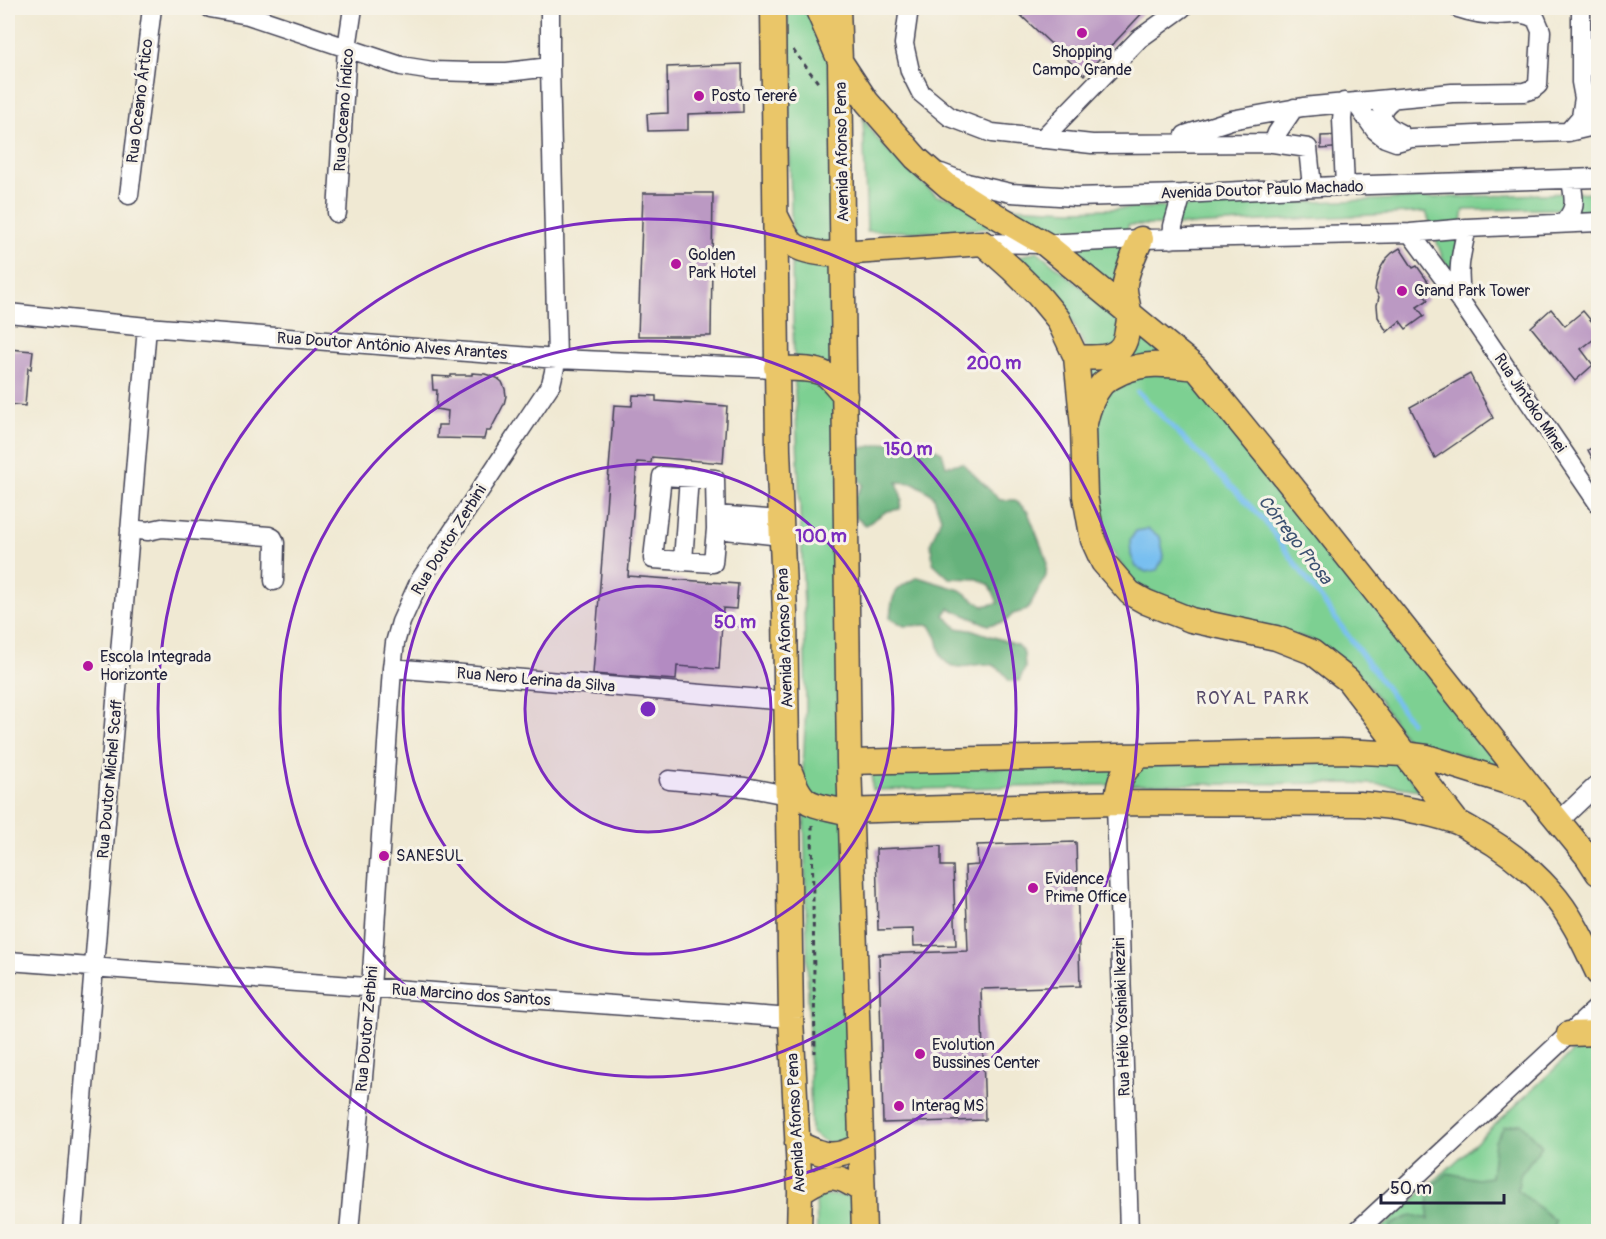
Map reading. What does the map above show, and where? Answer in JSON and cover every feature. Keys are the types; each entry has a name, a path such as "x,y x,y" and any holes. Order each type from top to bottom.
{"main road":[{"name":"Avenida Afonso Pena","path":"773,8 776,368 787,701 791,1018 800,1232"},
{"path":"817,8 840,61 867,102 908,150 948,186 1046,244 1196,368 1599,873"},
{"name":"Avenida Afonso Pena","path":"839,18 849,762 864,1232"},
{"path":"776,216 787,239 804,251 826,254 983,243 1038,295 1058,319 1076,357 1083,427 1085,496 1093,540 1103,562 1130,593 1146,602 1191,620 1276,638 1312,652 1348,680 1457,822"},
{"path":"1076,357 1102,358 1111,356 1121,348 1126,338 1130,313 1125,296 1125,283 1141,239"},
{"path":"1083,427 1090,404 1102,383 1116,375 1134,367 1153,364 1196,368"},
{"path":"776,368 800,369 825,375 845,395"},
{"path":"849,762 1340,751 1427,757 1533,790"},
{"path":"1116,802 1124,772 1141,755"},
{"path":"787,765 803,799 812,804 842,811 1116,802 1360,804 1390,806 1457,822 1500,848 1524,866 1550,891 1570,919 1599,973"},
{"path":"1569,1034 1599,1033"},
{"path":"797,1143 814,1151 835,1155 847,1153 861,1145"},
{"path":"800,1192 830,1177 842,1178 863,1191"}],"street":[{"name":"Rua Oceano Ártico","path":"129,195 152,8"},
{"path":"210,8 248,15 401,66 433,70 507,72 550,67"},
{"name":"Rua Oceano Índico","path":"337,213 347,48 353,8"},
{"name":"Rua Doutor Zerbini","path":"349,1232 371,988 395,643 401,622 420,580 551,384 557,359 550,8"},
{"path":"839,18 850,8"},
{"path":"1042,139 1139,39 1182,8"},
{"path":"1186,140 1231,120 1293,108 1452,93 1524,92 1538,85 1540,31 1536,19 1527,14 1471,13 1458,8"},
{"path":"1345,102 1385,138 1396,142 1411,138 1568,132 1599,125 1584,98 1581,82 1581,8"},
{"path":"910,10 904,44 910,72 921,93 950,117 992,133 1092,144 1275,138 1308,148 1312,187"},
{"path":"1568,132 1581,117 1584,98"},
{"path":"1393,99 1385,105 1382,111 1384,122 1388,128 1411,138"},
{"path":"1340,186 1342,119 1345,102"},
{"path":"1275,138 1293,108"},
{"name":"Avenida Doutor Paulo Machado","path":"929,168 968,183 1011,193 1075,197 1599,178"},
{"path":"1562,224 1570,217 1574,208 1571,180"},
{"path":"1172,239 1173,225 1182,194"},
{"path":"983,243 1046,244 1141,239 1410,233 1599,222"},
{"name":"Rua Jintoko Minei","path":"1462,303 1459,262 1467,228"},
{"name":"Rua Jintoko Minei","path":"1410,233 1462,303 1599,503"},
{"name":"Rua Doutor Antônio Alves Arantes","path":"8,313 147,327 557,359 776,368"},
{"name":"Rua Doutor Michel Scaff","path":"72,1232 147,327"},
{"path":"662,476 715,479 716,522 713,563 653,559 662,476"},
{"path":"683,561 689,477"},
{"path":"716,522 781,528"},
{"path":"130,529 148,531 162,528 269,536 275,543 274,581"},
{"name":"Rua Nero Lerina da Silva","path":"392,668 787,701"},
{"path":"669,780 787,795"},
{"path":"1559,821 1599,784"},
{"name":"Rua Hélio Yoshiaki Ikeziri","path":"1116,802 1129,1232"},
{"name":"Rua Marcino dos Santos","path":"8,961 791,1018"},
{"path":"1356,1232 1599,1007"}],"path":[{"path":"812,804 814,1057"}],"green space":[{"path":"787,8 831,8 856,1135 833,1144 823,1141 811,1132 803,769 806,706 804,607 794,366"},
{"path":"863,117 884,146 937,196 1008,207 1073,210 1598,192 1598,211 1586,213 1556,209 1464,210 1453,275 1443,259 1426,212 1190,225 1128,225 1127,253 1114,288 1031,227 936,232 867,231"},
{"path":"1037,251 1198,383 1509,774 1476,759 1406,740 1357,671 1309,639 1193,612 1134,583 1109,547 1102,524 1096,485 1096,425 1091,378 1083,343 1070,317 1048,286 1018,257"},
{"path":"891,442 905,451 929,446 942,452 946,466 962,463 1000,500 1015,500 1028,512 1047,561 1046,576 1027,610 1013,614 1005,622 988,625 949,608 944,615 957,628 976,631 1017,645 1024,653 1025,668 1019,681 1009,681 1002,671 986,664 962,667 947,663 941,654 937,638 930,625 904,626 890,618 896,592 918,577 960,590 983,606 998,603 990,585 978,579 949,578 933,563 931,543 941,518 933,495 914,483 897,482 902,499 900,509 887,511 866,525 855,517 853,501 863,485 856,474 857,449"},
{"path":"1399,761 1419,790 1353,783 872,790 872,770"},
{"path":"1598,1038 1598,1231 1378,1232 1583,1042"},
{"path":"1521,1123 1542,1146 1520,1175 1518,1190 1555,1221 1553,1231 1388,1231 1391,1225 1412,1215 1428,1219 1429,1189 1448,1173 1477,1179 1491,1177 1495,1141 1504,1127"},
{"path":"836,1195 855,1199 856,1231 817,1231 816,1196"}],"water":[{"path":"1148,529 1160,537 1164,556 1157,570 1146,572 1136,567 1131,555 1130,540 1136,531"}],"building":[{"name":"Shopping Campo Grande","path":"1013,8 1147,8 1084,75"},
{"path":"742,64 743,112 688,114 688,130 648,131 647,114 668,113 667,67"},
{"path":"1346,135 1345,147 1321,149 1321,136"},
{"name":"Golden Park Hotel","path":"643,193 713,193 711,336 638,336"},
{"name":"Grand Park Tower","path":"1400,248 1413,268 1417,266 1429,283 1425,286 1428,292 1424,295 1428,300 1417,307 1424,316 1406,329 1400,321 1387,332 1378,317 1379,297 1375,290 1376,283 1386,259"},
{"path":"1551,309 1565,326 1583,311 1598,329 1598,336 1581,349 1593,365 1575,381 1531,327"},
{"path":"8,349 33,351 31,369 28,368 25,406 8,404"},
{"path":"472,373 497,378 505,389 504,404 490,431 486,431 484,439 437,438 438,425 447,425 448,411 436,409 437,390 433,390 432,376 451,377 451,375 472,375"},
{"path":"1470,374 1493,418 1435,458 1410,407"},
{"path":"633,395 656,396 656,401 727,406 723,463 652,457 651,463 637,462 628,576 738,584 736,609 723,608 719,669 677,666 676,680 593,674 614,405 632,406"},
{"path":"1598,444 1598,469 1588,450"},
{"path":"1076,842 1080,986 981,989 985,1120 883,1123 879,954 968,951 965,866 978,865 977,845"},
{"path":"941,846 941,866 953,866 956,945 914,946 913,929 878,930 876,849"}],"waterway":[{"name":"Córrego Prosa","path":"1138,392 1263,519 1411,722"}],"place":[{"name":"Shopping Campo Grande","path":"1082,33"},
{"name":"Posto Tereré","path":"699,96"},
{"name":"Golden Park Hotel","path":"676,264"},
{"name":"Grand Park Tower","path":"1402,291"},
{"name":"Escola Integrada Horizonte","path":"88,666"},
{"name":"SANESUL","path":"384,856"},
{"name":"Evidence Prime Office","path":"1033,888"},
{"name":"Evolution Bussines Center","path":"920,1054"},
{"name":"Interag MS","path":"899,1106"}],"district":[{"name":"ROYAL PARK","path":"1253,698"}]}
